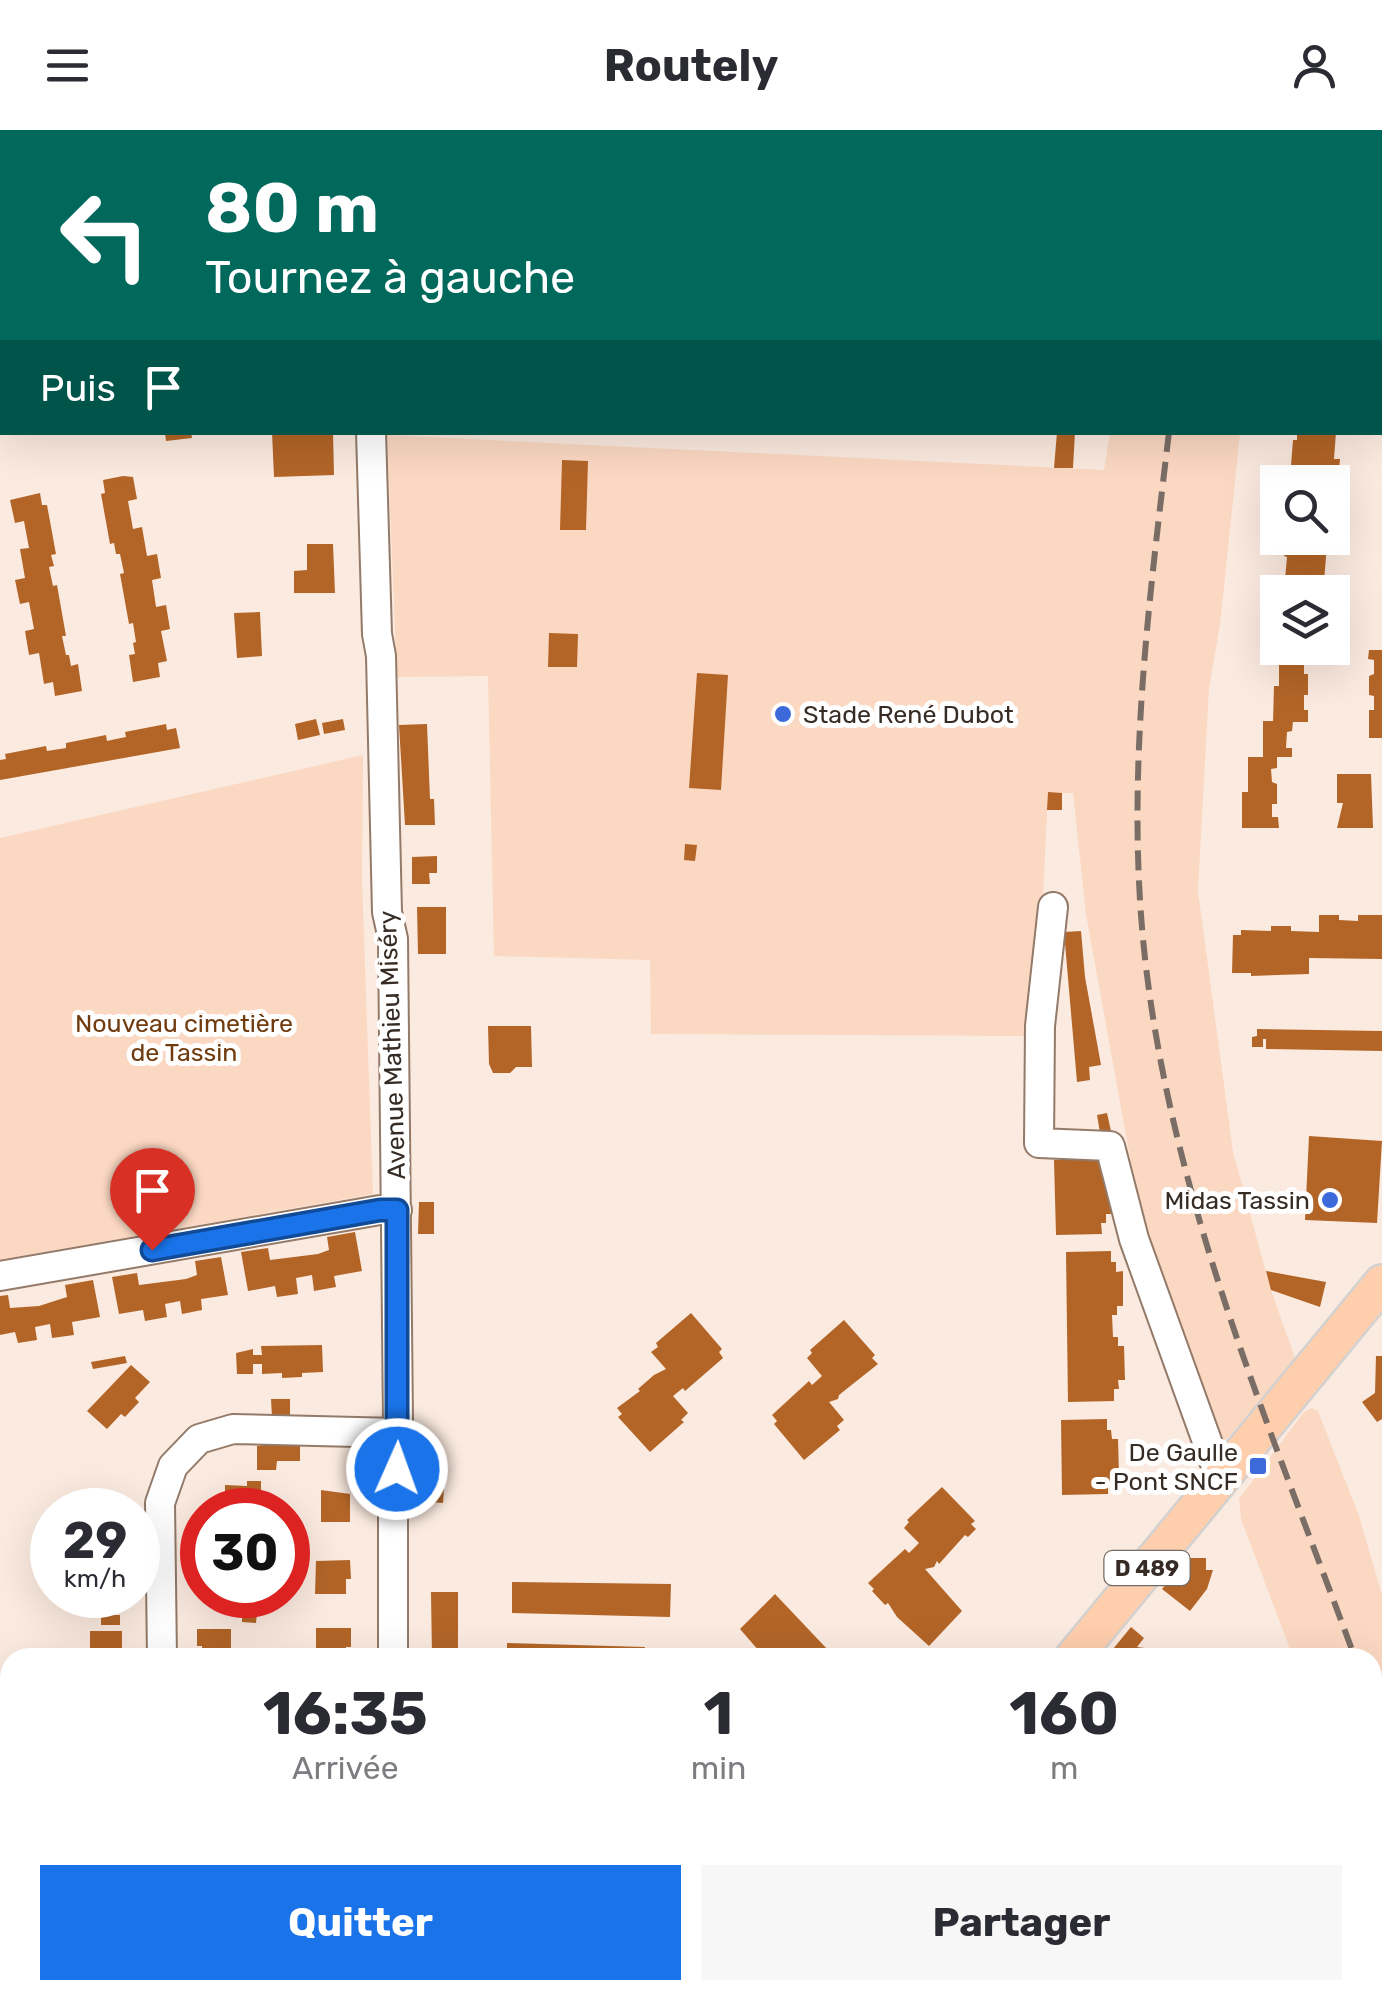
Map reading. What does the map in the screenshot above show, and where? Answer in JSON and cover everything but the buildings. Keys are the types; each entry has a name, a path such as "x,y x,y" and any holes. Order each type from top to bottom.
{"main road":[{"name":"D 489","path":"1082,1648 1382,1283"}],"street":[{"name":"Avenue Mathieu Miséry","path":"372,435 376,634 381,656 388,912 393,939 398,1432 393,1516 393,1648"},
{"path":"1053,907 1040,1026 1039,1143 1110,1146 1134,1239 1221,1480"},
{"path":"0,1276 397,1210"},
{"path":"162,1648 160,1503 173,1466 199,1439 233,1430 398,1432"}],"green space":[{"name":"Stade René Dubot","path":"387,435 1104,470 1110,435 1240,435 1220,625 1209,688 1198,891 1233,1152 1271,1290 1296,1361 1222,1444 1138,1202 1086,914 1073,793 1048,793 1036,1036 651,1034 650,960 494,956 488,676 397,677"},
{"name":"Nouveau cimetière de Tassin","path":"363,755 362,880 373,1194 0,1260 0,838"},
{"path":"1312,1408 1318,1411 1359,1516 1382,1595 1382,1648 1290,1648 1241,1519 1239,1499 1304,1412"}],"railway":[{"path":"1169,435 1139,748 1139,875 1155,1032 1174,1124 1226,1305 1351,1648"}],"place":[{"name":"Stade René Dubot","path":"783,714"},
{"name":"Midas Tassin","path":"1330,1200"},
{"name":"De Gaulle - Pont SNCF","path":"1258,1466"}],"route":[{"path":"152,1250 397,1210 397,1469"}]}
